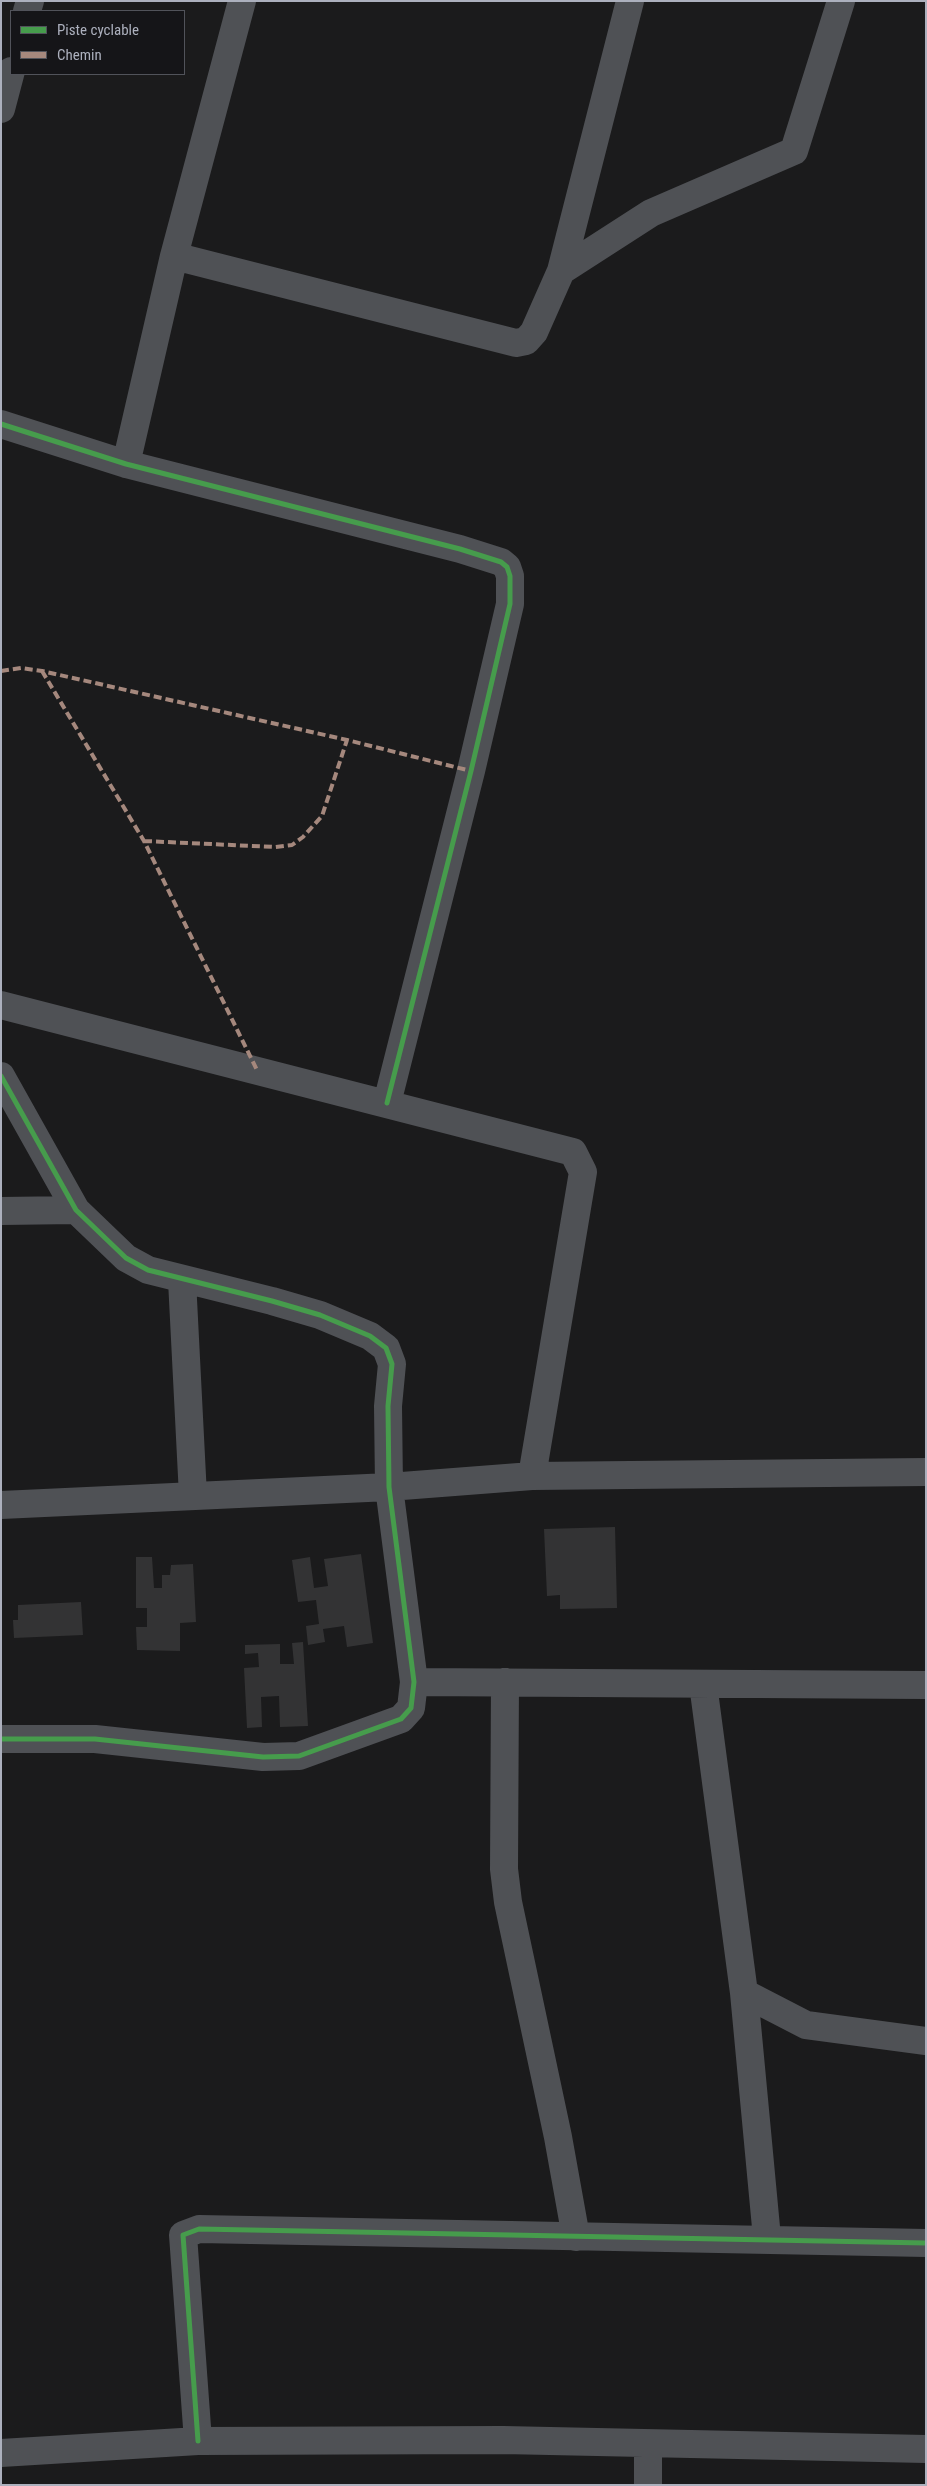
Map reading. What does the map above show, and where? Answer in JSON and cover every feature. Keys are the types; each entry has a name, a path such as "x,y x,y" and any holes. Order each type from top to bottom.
{"street":[{"path":"126,464 174,256 242,1"},
{"path":"174,256 516,343 526,341 534,332 561,271 630,1"},
{"path":"561,271 651,213 794,151 841,1"},
{"path":"1,109 10,75"},
{"path":"1,424 126,464 460,549 501,562 507,568 510,576 511,593 508,613 471,771 388,1103"},
{"path":"1,1005 574,1152 583,1172 532,1476"},
{"path":"1,1739 95,1739 263,1757 299,1756 401,1719 411,1708 414,1682 389,1486 388,1406 392,1364 386,1348 370,1336 320,1315 272,1301 182,1280 148,1270 126,1258 76,1210 4,1086"},
{"path":"1,1211 76,1210"},
{"path":"182,1280 193,1496"},
{"path":"1,1505 389,1486 532,1476 926,1472"},
{"path":"414,1682 926,1686"},
{"path":"505,1682 504,1869 508,1902 558,2137 576,2237"},
{"path":"704,1684 744,1993 767,2238"},
{"path":"744,1993 806,2024 926,2040"},
{"path":"198,2441 183,2235 199,2230 576,2237 767,2238 926,2243"},
{"path":"1,2453 198,2441 503,2440 926,2449"},
{"path":"648,2444 648,2485"}],"building":[{"path":"615,1527 617,1608 560,1609 560,1595 547,1596 544,1529"},
{"path":"361,1554 373,1643 347,1647 344,1626 323,1629 325,1642 308,1645 306,1626 319,1624 316,1600 298,1602 292,1560 310,1557 314,1588 328,1586 324,1559"},
{"path":"136,1557 152,1557 154,1588 162,1588 162,1575 170,1575 171,1565 193,1564 196,1622 180,1623 180,1651 137,1650 136,1627 147,1627 147,1608 136,1608"},
{"path":"81,1602 83,1635 14,1638 13,1620 18,1620 18,1605"},
{"path":"303,1642 308,1726 280,1727 279,1696 261,1697 262,1727 247,1728 244,1668 259,1667 258,1653 245,1654 245,1645 280,1644 280,1664 294,1664 292,1643"}],"marked path":[{"path":"1,671 21,668 42,671 347,740 471,771"},
{"path":"42,671 144,841 257,1070"},
{"path":"144,841 275,847 292,845 303,837 322,816 347,740"}],"cycle path":[{"path":"1,424 126,464 460,549 501,562 507,567 510,576 510,604 471,771 387,1103"},
{"path":"1,1076 76,1210 126,1258 148,1270 320,1315 370,1336 386,1348 392,1364 388,1406 389,1487 414,1682 411,1708 401,1719 299,1756 263,1757 95,1739 1,1739"},
{"path":"198,2441 183,2235 199,2229 926,2243"}]}
